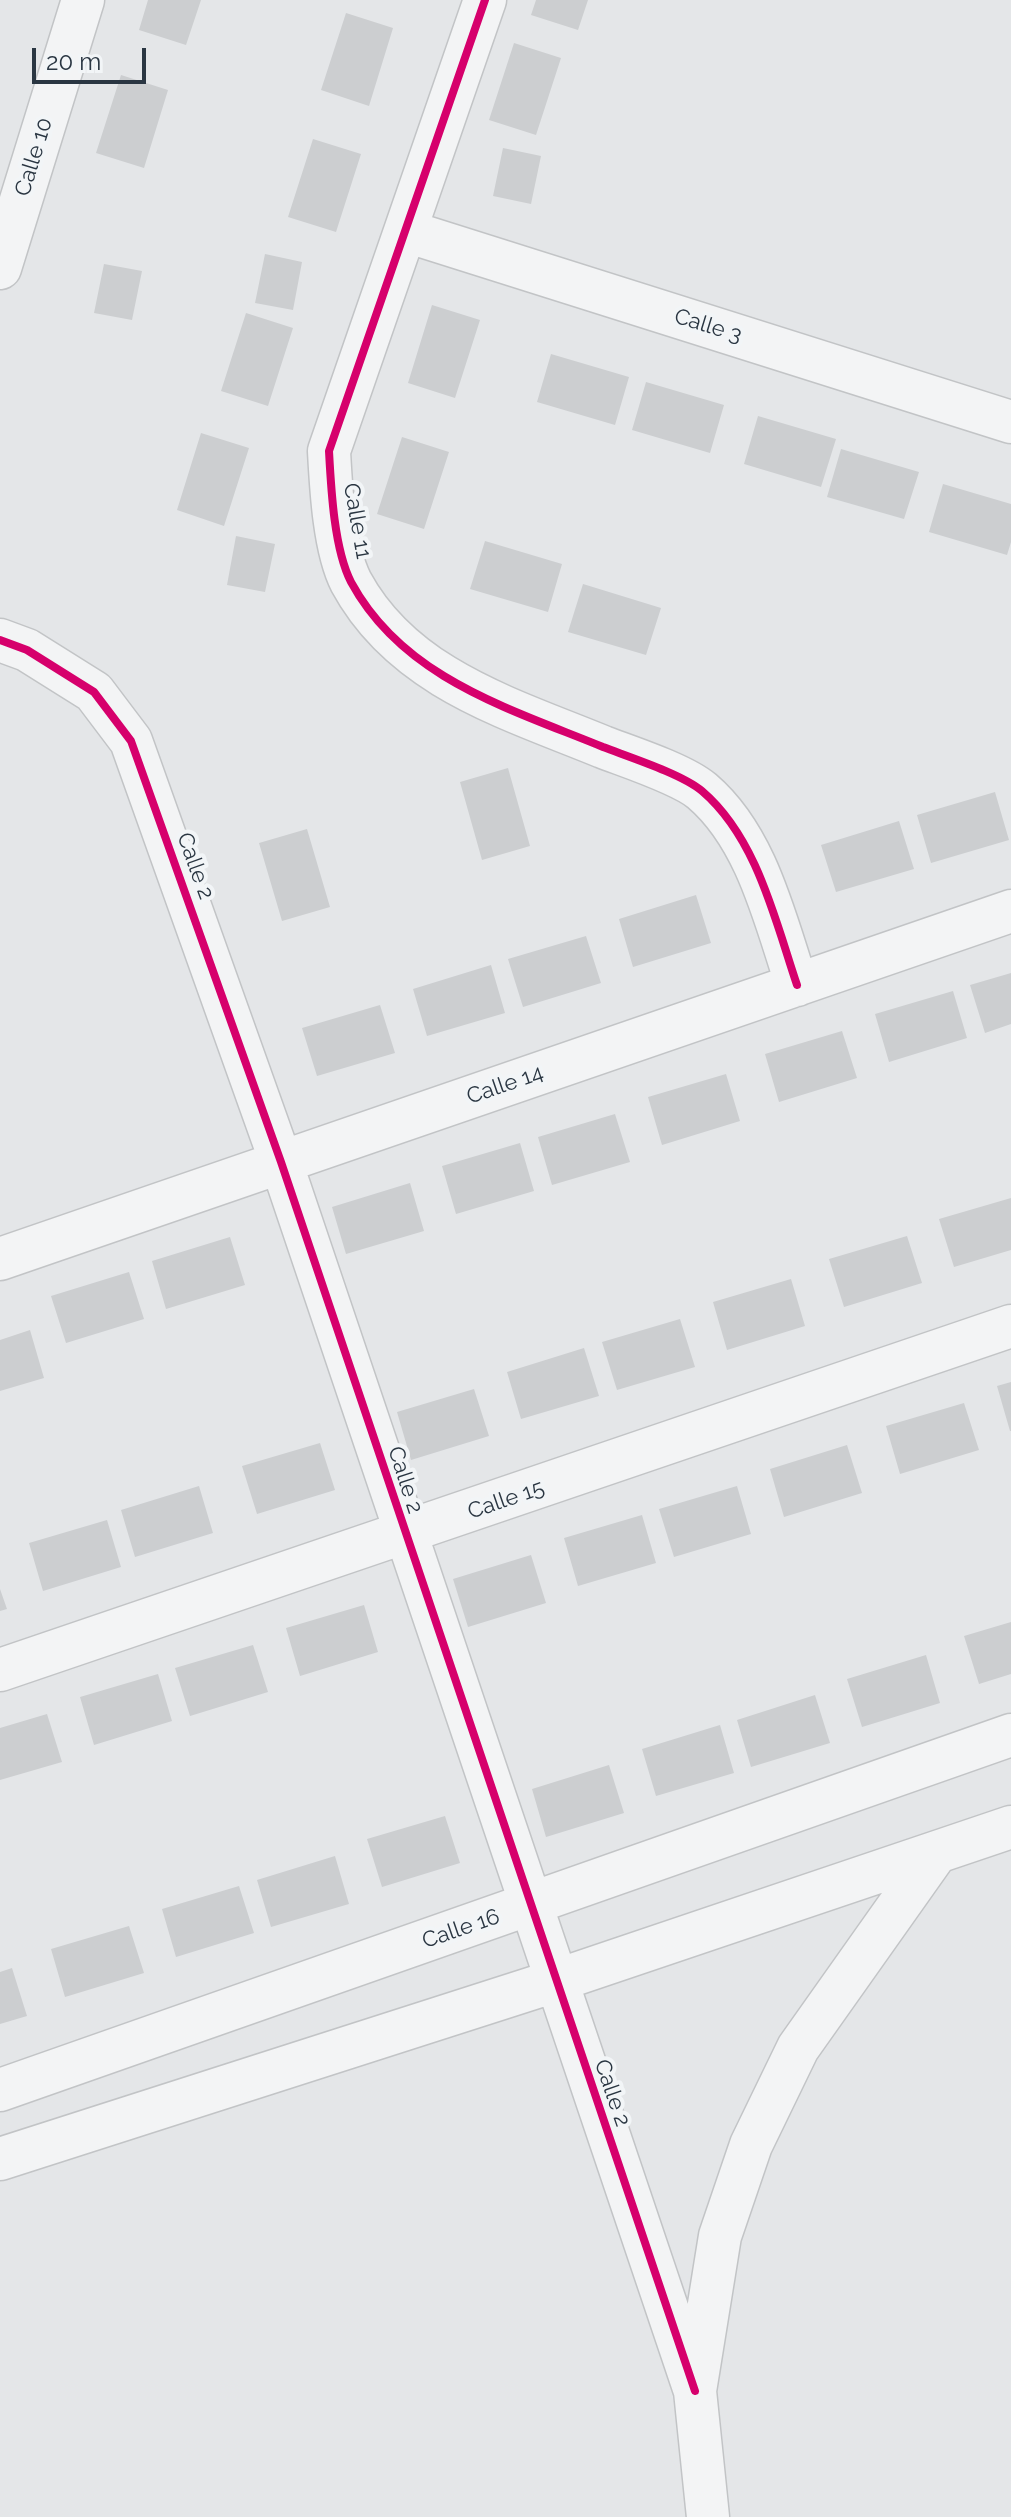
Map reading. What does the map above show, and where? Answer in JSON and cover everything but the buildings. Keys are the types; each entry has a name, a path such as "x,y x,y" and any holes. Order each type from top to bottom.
{"street":[{"name":"Calle 10","path":"0,268 83,0"},
{"name":"Calle 11","path":"485,0 329,451 332,506 350,580 384,631 430,670 472,693 646,764 701,791 735,830 763,883 797,985"},
{"name":"Calle 3","path":"406,231 1011,422"},
{"name":"Calle 2","path":"0,640 27,650 94,692 131,741 281,1162 404,1535 695,2391 708,2517"},
{"name":"Calle 14","path":"0,1259 1011,911"},
{"name":"Calle 15","path":"0,1670 1011,1326"},
{"name":"Calle 16","path":"0,2090 1011,1735"},
{"path":"0,2159 555,1981 1011,1827"},
{"name":"Calle 2","path":"695,2391 720,2236 751,2145 798,2048 936,1853"}],"cycle path":[{"path":"485,0 329,451 334,518 345,568 373,615 399,643 461,686 531,718 669,772 702,791 721,810 750,856 772,907 797,985"},
{"path":"0,640 27,650 94,692 131,741 281,1162 695,2391"}]}
